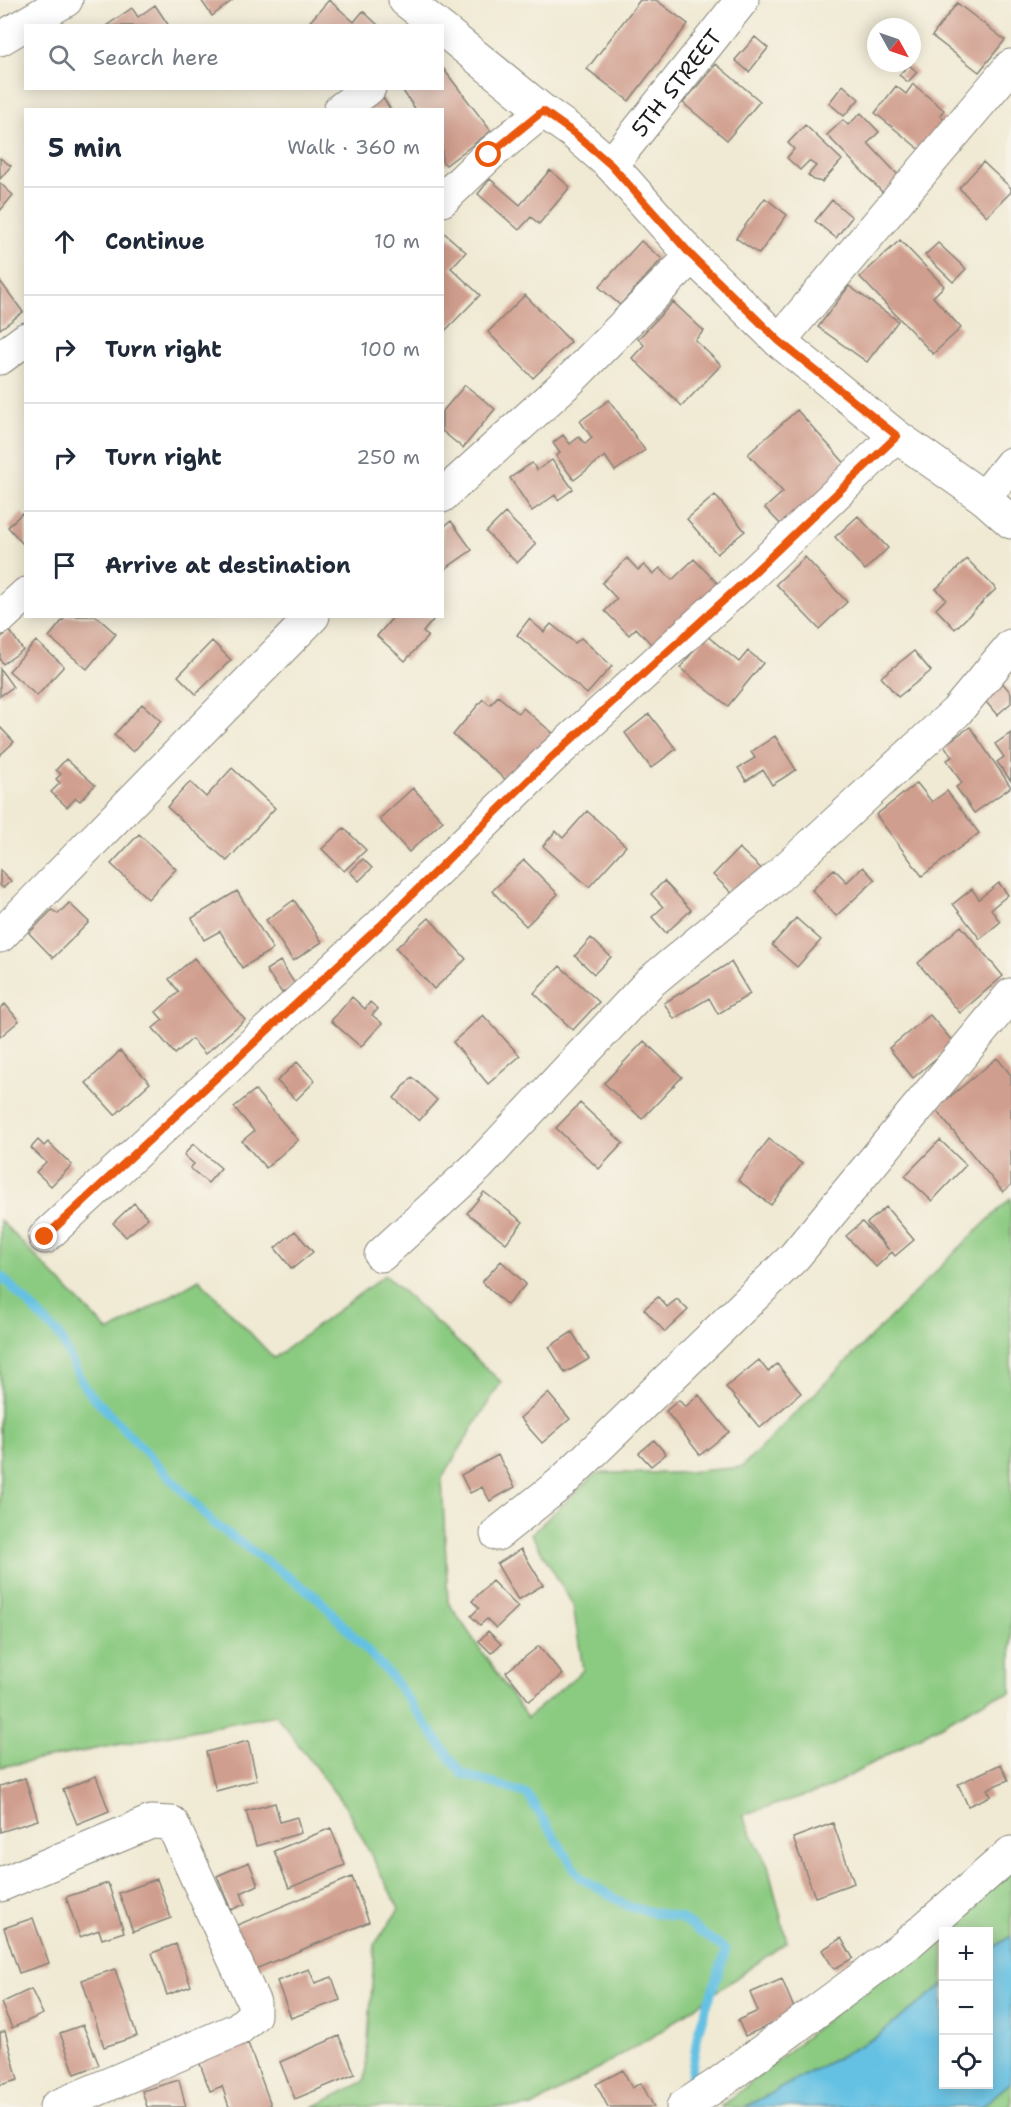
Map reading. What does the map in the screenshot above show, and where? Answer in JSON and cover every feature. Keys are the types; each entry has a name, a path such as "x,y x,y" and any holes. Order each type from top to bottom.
{"street":[{"path":"25,24 66,0"},
{"name":"5TH STREET","path":"611,165 742,0"},
{"path":"411,2 435,24"},
{"path":"0,39 24,25"},
{"path":"444,33 574,133 611,165 692,256 779,341 897,436 984,498 1011,522"},
{"path":"779,341 1011,66"},
{"path":"343,108 366,90"},
{"path":"444,198 489,155 543,111"},
{"path":"444,494 572,378 692,256"},
{"path":"0,358 24,340"},
{"path":"45,1237 380,926 551,758 745,581 897,436"},
{"path":"984,498 1011,464"},
{"path":"0,618 24,596"},
{"path":"0,936 311,618"},
{"path":"381,1255 478,1166 649,983 775,879 956,712 1011,646"},
{"path":"496,1534 560,1484 794,1257 1011,995"},
{"path":"0,1885 151,1821 172,1824 254,2003 254,2015 238,2029 56,2107"},
{"path":"683,2107 718,2084 906,1945 1011,1852"}],"green space":[{"path":"1011,1198 1011,1693 988,1699 826,1789 742,1815 768,1866 787,1942 655,2035 532,2107 313,2107 365,2081 375,1944 399,1909 347,1809 276,1715 0,1767 0,1220 109,1332 199,1279 274,1358 385,1275 501,1382 442,1478 448,1602 527,1718 583,1670 573,1605 531,1534 597,1473 675,1473 742,1467"},
{"path":"1011,1867 1011,1936 993,1948 993,1927 939,1927 939,1988 876,2037 745,2107 721,2107"},
{"path":"1011,2082 1011,2107 981,2107"}],"water":[{"path":"1011,1936 1011,2082 981,2107 745,2107 876,2037 939,1988 939,2089 993,2089 993,1948"}],"building":[{"path":"201,0 233,0 212,16"},
{"path":"329,0 354,22 363,11 377,24 308,24"},
{"path":"640,0 656,0 688,24 629,101 587,69"},
{"path":"957,3 1005,40 979,72 932,36"},
{"path":"155,5 168,24 109,24 132,8 138,17"},
{"path":"755,37 768,48 749,72 735,60"},
{"path":"716,64 760,101 727,140 683,103"},
{"path":"444,70 491,131 446,165 444,163 444,108 415,108 402,90 444,90"},
{"path":"902,72 917,72 908,82 899,75"},
{"path":"913,84 944,110 940,115 949,123 924,153 875,113 896,86 906,94"},
{"path":"843,85 859,99 844,116 829,103"},
{"path":"382,96 390,108 366,108"},
{"path":"861,113 879,132 868,143 901,178 884,194 827,135 843,120 848,125"},
{"path":"805,125 842,160 822,182 808,175 816,166 809,161 800,170 787,158 794,149 788,143"},
{"path":"0,158 11,166 0,179"},
{"path":"983,162 1011,188 1011,192 987,216 959,188"},
{"path":"550,170 570,187 539,224 531,217 519,230 478,194 490,179 520,205"},
{"path":"0,183 13,195 0,211"},
{"path":"765,198 787,215 759,254 736,238"},
{"path":"832,200 852,217 836,238 815,221"},
{"path":"444,233 466,252 451,268 480,295 444,332"},
{"path":"900,240 944,286 933,297 961,328 933,354 860,277"},
{"path":"641,241 662,259 620,305 599,287"},
{"path":"938,243 966,269 953,282 925,255"},
{"path":"0,281 23,312 0,329"},
{"path":"849,286 898,321 867,362 818,327"},
{"path":"525,295 571,342 533,378 488,332"},
{"path":"673,302 704,331 695,340 721,365 682,406 632,358 644,345 638,339"},
{"path":"465,385 495,409 463,448 444,433 444,410"},
{"path":"609,400 645,450 615,471 605,456 574,480 556,456 560,453 553,443 563,435 570,444 579,437 585,444 592,438 580,421"},
{"path":"797,410 850,469 785,529 765,508 783,492 748,454"},
{"path":"552,460 573,489 558,500 555,495 532,511 510,478 532,463 537,470"},
{"path":"715,495 745,531 717,554 687,519"},
{"path":"22,513 24,515 24,543 23,544 8,527"},
{"path":"505,513 536,544 517,563 486,532"},
{"path":"858,516 888,548 865,570 835,537"},
{"path":"451,521 472,550 444,570 444,526"},
{"path":"805,557 847,602 819,629 776,584"},
{"path":"627,558 638,570 644,565 653,574 660,568 672,580 694,559 721,587 680,626 676,622 652,645 636,628 629,635 605,611 617,599 602,583"},
{"path":"967,559 996,589 955,629 936,609 946,599 936,589"},
{"path":"64,618 98,618 116,634 87,669 49,637"},
{"path":"392,618 431,618 433,620 423,632 428,636 405,661 377,636"},
{"path":"529,619 544,632 551,624 575,643 581,638 612,666 587,694 517,635"},
{"path":"10,631 23,650 3,664 0,659 0,638"},
{"path":"706,635 739,662 748,651 763,663 728,706 680,668"},
{"path":"36,641 64,666 37,696 9,671"},
{"path":"212,641 231,660 196,694 178,676"},
{"path":"914,651 931,671 898,697 881,677"},
{"path":"0,669 13,687 0,696"},
{"path":"1001,681 1011,693 1011,703 997,715 982,697"},
{"path":"498,696 518,713 523,708 555,735 512,785 453,735 483,699 490,705"},
{"path":"142,704 161,721 133,752 114,735"},
{"path":"649,714 676,749 651,768 625,733"},
{"path":"0,727 14,742 0,755"},
{"path":"970,727 1011,787 974,813 956,787 962,783 947,760 952,757 944,745"},
{"path":"1011,733 1011,781 997,762 1004,757 995,744"},
{"path":"775,736 796,770 772,785 763,770 746,781 738,768 755,758 751,752"},
{"path":"66,759 95,785 80,801 76,798 67,807 51,792 60,783 56,779 61,774 56,770"},
{"path":"232,768 275,808 227,861 167,807 190,782 206,797"},
{"path":"917,783 932,802 947,791 979,833 922,876 876,815"},
{"path":"413,788 443,821 409,852 379,819"},
{"path":"587,811 626,846 589,887 543,846 556,831 563,838"},
{"path":"344,828 366,850 344,871 322,849"},
{"path":"139,834 176,869 148,899 111,864"},
{"path":"739,848 766,873 749,890 742,884 733,894 713,875"},
{"path":"363,859 372,868 359,881 350,872"},
{"path":"524,860 558,894 526,926 492,891"},
{"path":"863,867 875,880 836,916 812,890 834,869 847,882"},
{"path":"0,870 11,881 3,888 0,885"},
{"path":"664,881 691,910 666,933 652,917 663,907 651,894"},
{"path":"999,883 1008,895 991,909 1000,922 980,939 953,904 972,889 979,899"},
{"path":"237,891 273,949 242,968 220,931 204,940 192,918"},
{"path":"294,900 322,942 293,961 266,920"},
{"path":"69,903 89,922 53,958 29,933 52,910 58,914"},
{"path":"429,918 466,959 434,989 396,948"},
{"path":"796,918 821,940 797,967 772,945"},
{"path":"961,926 1003,976 960,1013 918,963"},
{"path":"591,938 611,957 594,974 575,956"},
{"path":"194,958 245,1020 205,1054 192,1039 175,1054 153,1028 163,1020 156,1012 179,992 169,979"},
{"path":"280,961 295,984 282,993 266,970"},
{"path":"731,962 750,994 718,1014 709,998 674,1019 664,1003"},
{"path":"560,966 599,1002 573,1030 534,993"},
{"path":"352,997 365,1009 370,1002 378,1009 372,1015 382,1023 361,1047 331,1021"},
{"path":"5,1004 19,1021 0,1037 0,1008"},
{"path":"483,1015 520,1056 488,1084 453,1042"},
{"path":"930,1015 954,1043 913,1078 889,1048"},
{"path":"644,1041 682,1077 642,1119 604,1083"},
{"path":"120,1051 150,1083 115,1115 86,1083"},
{"path":"997,1058 1011,1075 1011,1185 1003,1192 935,1109"},
{"path":"297,1062 315,1081 296,1100 277,1081"},
{"path":"412,1077 437,1100 419,1121 394,1098"},
{"path":"255,1090 298,1140 266,1168 242,1141 254,1131 234,1107"},
{"path":"580,1103 623,1143 599,1169 556,1128"},
{"path":"769,1139 802,1164 771,1205 738,1180"},
{"path":"38,1140 44,1146 48,1142 72,1165 51,1186 36,1172 46,1162 31,1148"},
{"path":"940,1140 966,1165 932,1201 905,1176"},
{"path":"193,1144 221,1168 208,1183 190,1168 194,1164 184,1155"},
{"path":"484,1192 523,1222 506,1243 467,1213"},
{"path":"134,1203 148,1218 126,1237 113,1223"},
{"path":"886,1207 914,1240 895,1256 892,1252 876,1267 846,1236 862,1222 889,1250 867,1223"},
{"path":"295,1231 313,1252 292,1269 275,1248"},
{"path":"501,1261 526,1284 507,1305 482,1282"},
{"path":"658,1297 667,1307 677,1299 688,1310 665,1332 644,1309"},
{"path":"572,1332 589,1359 565,1373 549,1347"},
{"path":"759,1360 768,1372 777,1364 801,1393 760,1428 726,1387"},
{"path":"548,1393 570,1419 542,1443 520,1418"},
{"path":"699,1395 729,1432 700,1455 666,1411 679,1400 685,1407"},
{"path":"654,1440 666,1454 651,1466 639,1453"},
{"path":"498,1455 515,1487 490,1501 482,1487 470,1493 461,1475"},
{"path":"521,1549 543,1585 518,1600 497,1564"},
{"path":"492,1581 518,1607 496,1628 487,1619 480,1625 471,1616 479,1608 472,1601"},
{"path":"488,1631 501,1644 491,1653 479,1641"},
{"path":"539,1646 563,1675 529,1701 506,1672"},
{"path":"248,1741 257,1780 216,1791 206,1752"},
{"path":"1001,1764 1008,1780 987,1789 991,1796 968,1806 958,1784"},
{"path":"96,1776 109,1811 77,1824 63,1790"},
{"path":"25,1778 38,1820 0,1832 0,1786"},
{"path":"275,1803 280,1822 297,1817 301,1833 256,1846 246,1811"},
{"path":"833,1823 854,1883 815,1897 793,1838"},
{"path":"331,1828 345,1865 289,1888 274,1851"},
{"path":"249,1862 258,1885 241,1893 245,1904 231,1910 217,1876"},
{"path":"352,1877 369,1922 253,1970 235,1926"},
{"path":"157,1879 171,1918 133,1932 119,1893"},
{"path":"108,1883 124,1932 102,1939 99,1930 80,1937 66,1897"},
{"path":"33,1918 49,1963 19,1973 4,1928"},
{"path":"841,1938 853,1958 834,1969 822,1950"},
{"path":"176,1944 191,1986 167,1995 152,1953"},
{"path":"115,1969 137,2036 104,2047 82,1980"},
{"path":"309,1969 315,1983 332,1977 340,2000 291,2018 277,1981"},
{"path":"782,1979 796,2013 745,2036 738,2020 758,2011 750,1993"},
{"path":"31,1989 43,2014 12,2028 1,2003"},
{"path":"83,2025 99,2065 75,2074 60,2033"},
{"path":"5,2031 18,2080 0,2085 0,2033"},
{"path":"339,2036 355,2074 295,2099 280,2062"},
{"path":"248,2043 271,2105 229,2107 222,2086 210,2091 199,2061"},
{"path":"623,2070 632,2088 641,2083 654,2107 608,2107 596,2084"},
{"path":"179,2080 186,2107 147,2107 142,2091"}],"waterway":[{"path":"0,1275 59,1335 85,1388 213,1523 318,1598 390,1675 462,1774 527,1794 580,1877 629,1907 680,1918 726,1950 698,2032 691,2075"}],"route":[{"path":"45,1237 380,926 551,758 745,581 897,436 779,341 692,256 611,165 574,133 543,111 489,155"}]}
